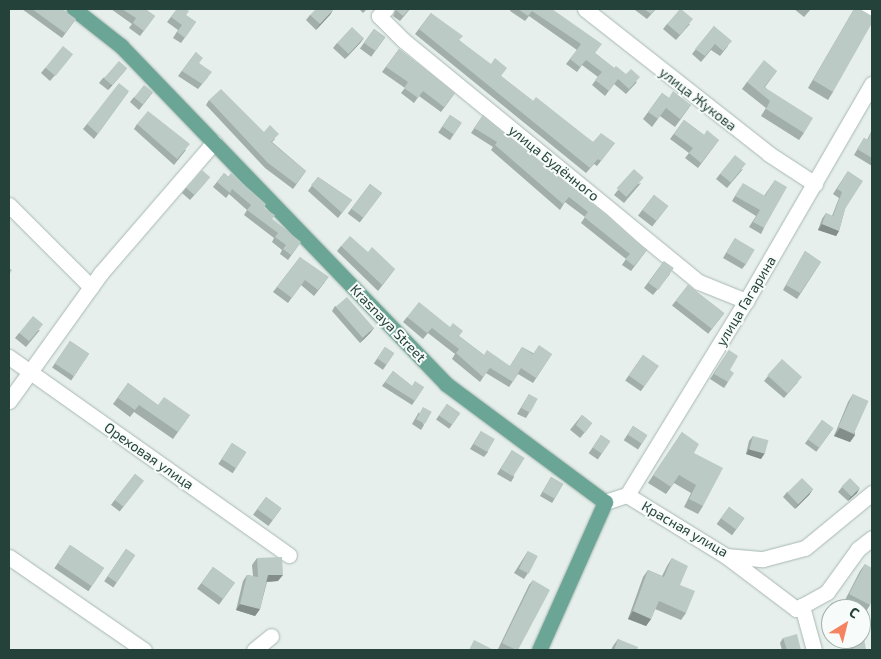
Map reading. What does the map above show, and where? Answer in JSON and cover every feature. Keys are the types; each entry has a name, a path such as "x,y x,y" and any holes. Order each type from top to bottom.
{"main road":[{"name":"Krasnaya Street","path":"74,9 122,46 446,384 605,502"},
{"path":"539,650 605,502"}],"street":[{"name":"улица Будённого","path":"386,9 380,16 403,40 699,282 746,301"},
{"name":"улица Жукова","path":"585,9 725,121 815,184"},
{"path":"868,9 872,12"},
{"name":"улица Гагарина","path":"627,495 746,301 872,84"},
{"path":"9,401 91,288 214,142"},
{"path":"9,205 91,288"},
{"name":"Ореховая улица","path":"9,357 289,555"},
{"name":"Красная улица","path":"627,495 726,556 763,559 805,548 872,493"},
{"path":"605,502 627,495"},
{"path":"726,556 796,609 827,592 858,549 872,538"},
{"path":"9,557 144,650"},
{"path":"802,606 814,650"},
{"path":"254,650 271,636"}],"building":[{"path":"32,9 62,9 76,19 65,33"},
{"path":"122,9 145,9 155,16 144,31 133,23 136,18"},
{"path":"177,9 189,11 186,15 196,22 185,38 177,32 182,25 171,17"},
{"path":"316,9 333,10 320,24 310,15"},
{"path":"397,9 409,9 403,16"},
{"path":"518,9 552,9 602,44 595,53 614,68 616,66 626,74 631,69 640,77 629,89 618,79 609,91 595,80 602,72 586,60 580,67 570,59 581,44 532,11 528,16"},
{"path":"644,9 655,9 651,14"},
{"path":"680,9 693,19 680,35 667,24"},
{"path":"854,9 860,9 872,16 872,23 833,92 813,80"},
{"path":"431,13 463,36 459,40 491,64 495,58 507,68 501,76 533,101 536,97 593,142 601,133 615,143 601,161 598,159 590,168 419,29"},
{"path":"714,26 732,41 723,51 715,44 705,56 695,49"},
{"path":"352,27 364,38 349,54 337,43"},
{"path":"374,29 385,37 375,51 364,43"},
{"path":"63,46 73,54 55,76 45,68"},
{"path":"399,49 455,93 444,107 423,91 418,98 404,88 408,82 386,67"},
{"path":"196,52 203,58 199,63 212,72 202,84 182,71"},
{"path":"764,60 777,71 764,87 813,118 804,133 766,109 770,101 747,82"},
{"path":"119,61 127,68 112,86 104,78"},
{"path":"119,83 129,91 98,134 87,124"},
{"path":"144,85 153,92 143,104 134,98"},
{"path":"221,89 264,132 270,125 279,134 271,142 306,171 296,184 268,163 209,100"},
{"path":"673,91 691,105 680,119 666,108 658,119 648,112 662,93 669,98"},
{"path":"148,111 190,144 177,159 137,124"},
{"path":"450,115 462,123 454,134 442,127"},
{"path":"483,115 607,214 647,250 634,266 625,259 630,254 584,217 588,212 569,197 563,204 495,145 497,142 474,128"},
{"path":"684,120 704,135 707,130 719,140 701,163 689,153 693,148 674,134"},
{"path":"872,131 872,158 857,149 864,138 868,140"},
{"path":"735,155 746,164 731,182 720,174"},
{"path":"634,169 644,178 626,197 617,188"},
{"path":"202,170 210,177 195,195 186,188"},
{"path":"848,171 863,181 845,209 839,231 822,224 826,213 833,216 842,192 837,189"},
{"path":"224,173 228,177 231,173 266,204 264,208 275,215 272,219 301,242 291,255 283,249 286,245 275,237 278,233 247,210 251,205 232,189 230,193 217,182"},
{"path":"318,177 352,200 342,213 311,185"},
{"path":"775,180 787,187 764,228 753,222 760,210 735,196 743,183 765,196"},
{"path":"370,184 382,193 363,218 351,209"},
{"path":"654,195 668,206 656,221 642,210"},
{"path":"350,236 368,252 372,247 395,269 382,285 341,246"},
{"path":"735,238 755,250 746,264 726,253"},
{"path":"805,251 821,262 800,293 786,285"},
{"path":"300,257 329,277 318,290 305,280 292,298 277,287"},
{"path":"664,261 674,268 658,290 649,283"},
{"path":"688,285 724,313 712,329 676,301"},
{"path":"347,297 374,328 363,338 336,307"},
{"path":"419,302 450,327 453,323 463,331 459,336 484,355 487,350 510,366 522,347 533,354 539,345 552,354 536,378 521,368 513,382 490,368 483,377 456,353 459,349 432,328 427,333 407,317"},
{"path":"33,316 43,324 29,341 19,333"},
{"path":"70,341 89,354 74,376 55,363"},
{"path":"385,347 394,353 386,365 377,359"},
{"path":"729,350 738,356 730,370 734,373 728,382 714,374"},
{"path":"643,355 659,366 644,386 629,375"},
{"path":"782,359 802,377 787,393 767,375"},
{"path":"393,371 412,386 415,381 424,387 415,401 385,382"},
{"path":"128,383 158,405 164,397 190,415 178,432 139,405 135,410 118,398"},
{"path":"529,394 538,399 530,413 521,408"},
{"path":"853,394 869,401 854,434 838,427"},
{"path":"447,404 460,413 452,425 439,415"},
{"path":"423,407 432,412 425,424 416,419"},
{"path":"582,415 592,423 585,433 576,425"},
{"path":"822,420 833,428 819,448 808,439"},
{"path":"633,426 647,435 642,444 628,434"},
{"path":"481,431 495,439 487,452 474,444"},
{"path":"682,432 699,444 694,453 723,468 703,506 689,499 696,485 679,475 671,487 653,475"},
{"path":"601,435 610,441 602,454 593,447"},
{"path":"753,436 768,440 765,454 749,450"},
{"path":"232,443 246,452 236,468 222,459"},
{"path":"512,450 525,458 513,477 500,469"},
{"path":"135,474 144,481 123,507 115,500"},
{"path":"551,477 563,484 555,499 542,492"},
{"path":"802,478 813,489 798,504 787,493"},
{"path":"850,478 860,488 851,496 842,486"},
{"path":"266,497 281,508 273,520 257,509"},
{"path":"729,507 744,518 736,529 721,518"},
{"path":"70,545 104,568 92,586 58,563"},
{"path":"126,549 135,555 117,583 108,576"},
{"path":"528,551 538,556 529,574 519,569"},
{"path":"282,557 283,575 268,575 260,609 240,604 247,575 258,577 257,558"},
{"path":"672,558 688,566 680,585 695,591 686,613 659,601 651,619 633,611 648,570 664,577"},
{"path":"865,564 872,568 871,603 871,599 859,599 849,594"},
{"path":"213,567 235,583 223,599 201,583"},
{"path":"533,580 550,590 518,650 516,650 502,643"},
{"path":"797,634 801,650 787,650 783,638"},
{"path":"618,639 638,647 637,650 614,650"},
{"path":"474,640 494,650 469,650"}]}
